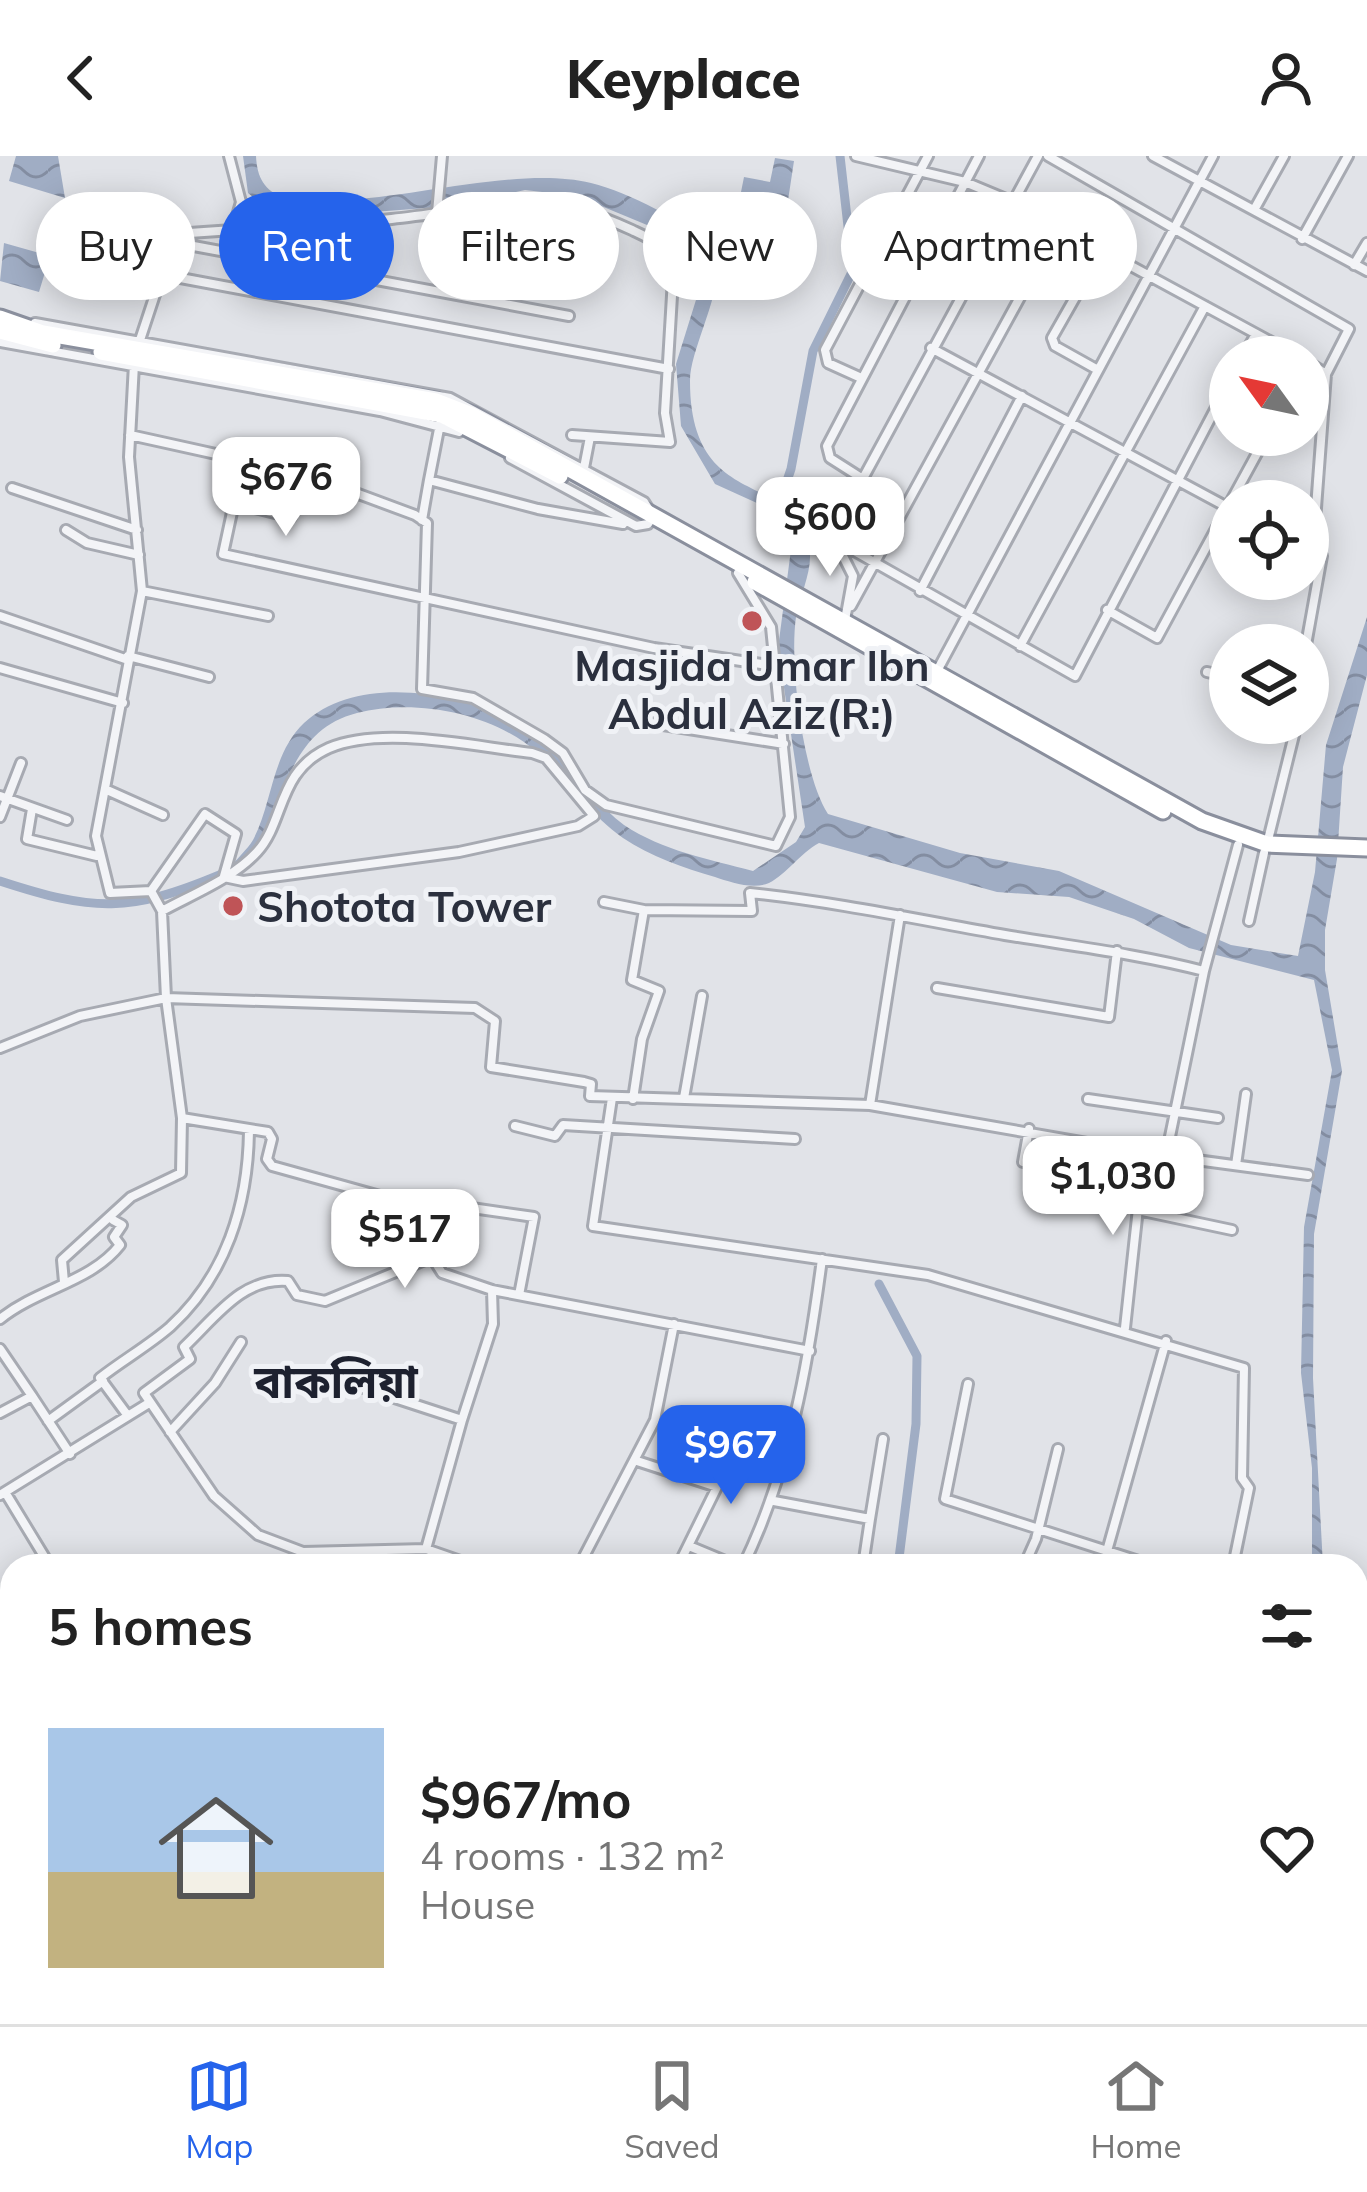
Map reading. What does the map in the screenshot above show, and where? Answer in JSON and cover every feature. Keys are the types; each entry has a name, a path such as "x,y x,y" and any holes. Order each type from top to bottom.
{"highway":[{"path":"0,315 43,333 436,401 540,455 738,573 760,579"},
{"path":"0,331 41,343 425,410 502,448 540,455"},
{"path":"646,522 760,579 1059,746 1202,821 1265,848"},
{"path":"822,615 847,614 1196,829 1238,845 1360,853"}],"street":[{"path":"229,156 239,192"},
{"path":"438,192 442,156"},
{"path":"859,377 828,363 825,350 928,156"},
{"path":"863,479 827,452 859,377 979,156"},
{"path":"1018,192 1038,156"},
{"path":"1048,156 1349,329 1329,368"},
{"path":"1154,156 1367,271"},
{"path":"937,670 1213,156"},
{"path":"1254,210 1283,156"},
{"path":"1302,239 1348,156"},
{"path":"858,157 989,192"},
{"path":"572,435 670,442 665,412 674,262 666,248 619,226"},
{"path":"195,242 569,316"},
{"path":"1354,265 1367,243"},
{"path":"1137,269 1260,336"},
{"path":"195,281 669,369"},
{"path":"139,342 152,300"},
{"path":"835,540 959,300"},
{"path":"847,614 1017,300"},
{"path":"1074,300 1052,338 1055,346 1098,370"},
{"path":"1020,646 1205,306"},
{"path":"0,315 420,390 462,403 646,522"},
{"path":"0,342 440,424 502,448"},
{"path":"932,348 1209,495"},
{"path":"134,365 130,435 142,591 97,856 110,893 152,891"},
{"path":"920,591 1022,396"},
{"path":"835,540 875,567 1075,676 1209,420"},
{"path":"440,424 422,520 427,561 421,599 422,689 473,698 544,739 563,753 585,790 606,805 776,846 790,817 775,665 764,608 738,573"},
{"path":"130,435 302,473 422,520"},
{"path":"584,468 590,437"},
{"path":"540,455 584,468 644,502 646,522"},
{"path":"1310,624 1322,556 1313,548 1320,456"},
{"path":"302,473 291,518 234,503 223,556 654,648 775,665"},
{"path":"429,479 538,509 646,522"},
{"path":"12,488 137,530"},
{"path":"66,530 87,543 139,555"},
{"path":"835,540 853,576 847,614"},
{"path":"1107,610 1157,638 1209,541"},
{"path":"142,591 268,616"},
{"path":"0,616 128,658 209,677"},
{"path":"0,668 123,704"},
{"path":"644,722 784,744"},
{"path":"162,911 224,877 265,841 275,810 299,772 328,748 438,737 532,753 558,771 594,819 459,853 243,881 224,877"},
{"path":"1249,921 1292,744"},
{"path":"0,817 3,797 20,763"},
{"path":"107,790 163,815"},
{"path":"3,797 67,820"},
{"path":"32,809 27,839 97,856"},
{"path":"152,891 205,814 236,834 224,877"},
{"path":"1166,1156 1204,971 1238,845"},
{"path":"64,1282 62,1261 113,1220 131,1197 181,1173 182,1118 166,998 162,911 152,891"},
{"path":"604,902 644,910 752,911 750,893 1117,951 1204,971"},
{"path":"633,1099 642,1040 658,991 632,980 644,910"},
{"path":"870,1105 900,915"},
{"path":"938,988 1109,1017 1117,951"},
{"path":"685,1098 702,996"},
{"path":"0,1048 80,1016 166,998 475,1008 495,1021 491,1067 591,1084 590,1096 870,1105 1029,1129 1144,1153 1308,1174"},
{"path":"1236,1165 1246,1094"},
{"path":"612,1098 593,1226 928,1275 1125,1328 1244,1367 1242,1478 1250,1488 1236,1554"},
{"path":"1088,1099 1218,1118"},
{"path":"182,1118 271,1135 267,1160 272,1166 380,1196 420,1215 442,1274 493,1290 810,1351"},
{"path":"515,1126 555,1136 563,1125 795,1138"},
{"path":"1029,1129 1023,1162 1140,1186"},
{"path":"128,1416 101,1377 172,1325 223,1258 242,1209 250,1130"},
{"path":"1125,1328 1144,1153"},
{"path":"451,1204 534,1217 519,1295"},
{"path":"1138,1210 1232,1230"},
{"path":"0,1319 40,1291 100,1268 120,1246 113,1238 122,1225 113,1220"},
{"path":"432,1257 325,1300 297,1295 288,1281 267,1279 245,1288 184,1347 190,1359 144,1394 214,1496 258,1535 303,1552 426,1549 440,1554"},
{"path":"746,1554 774,1501 810,1351 822,1259"},
{"path":"426,1549 493,1324 493,1290"},
{"path":"589,1554 656,1420 674,1324"},
{"path":"1107,1550 1166,1341"},
{"path":"170,1432 215,1383 241,1342"},
{"path":"0,1349 70,1454"},
{"path":"305,1378 358,1386 462,1420"},
{"path":"48,1420 103,1381"},
{"path":"968,1384 945,1499 1119,1554"},
{"path":"0,1400 3,1411 32,1396"},
{"path":"42,1554 3,1493 149,1403"},
{"path":"685,1554 717,1486 736,1428"},
{"path":"865,1554 883,1439"},
{"path":"1029,1554 1058,1449"},
{"path":"637,1461 717,1486"},
{"path":"774,1501 870,1519"},
{"path":"689,1546 709,1554"}],"water":[{"path":"16,156 58,156 64,192 45,192 9,181"},
{"path":"243,156 256,156 260,177 272,191 248,192"},
{"path":"775,158 794,161 789,192 741,192 744,177 770,182"},
{"path":"533,178 591,183 619,192 418,192 418,209 394,210 394,194"},
{"path":"619,192 643,203 643,223 619,213"},
{"path":"4,243 36,252 36,291 0,281"},
{"path":"696,300 712,300 692,366 695,423 707,452 724,471 784,506 800,522 809,546 794,637 796,690 811,774 828,814 960,853 1059,871 1231,945 1298,956 1315,872 1326,745 1367,617 1367,675 1343,767 1337,859 1325,930 1325,970 1342,1071 1314,1234 1313,1378 1322,1554 1312,1554 1312,1468 1301,1373 1304,1227 1332,1070 1314,980 1189,948 1134,919 1069,897 997,892 819,843 769,883 728,881 668,861 623,838 521,740 477,719 428,709 380,709 329,725 293,766 262,838 249,856 230,868 253,840 285,749 304,723 330,705 362,695 396,692 468,703 531,732 565,760 624,825 654,841 753,871 796,842 805,827 778,648 792,542 770,509 715,484 681,426 676,364"}],"waterway":[{"path":"778,507 791,469 813,351 853,270 840,156"},
{"path":"0,881 62,898 112,904 161,896 222,874"},
{"path":"879,1284 917,1356 916,1424 900,1554"}],"place":[{"name":"Masjida Umar Ibn Abdul Aziz(R:)","path":"752,621"},
{"name":"Shotota Tower","path":"233,906"}],"district":[{"name":"বাকলিয়া","path":"336,1381"}]}
